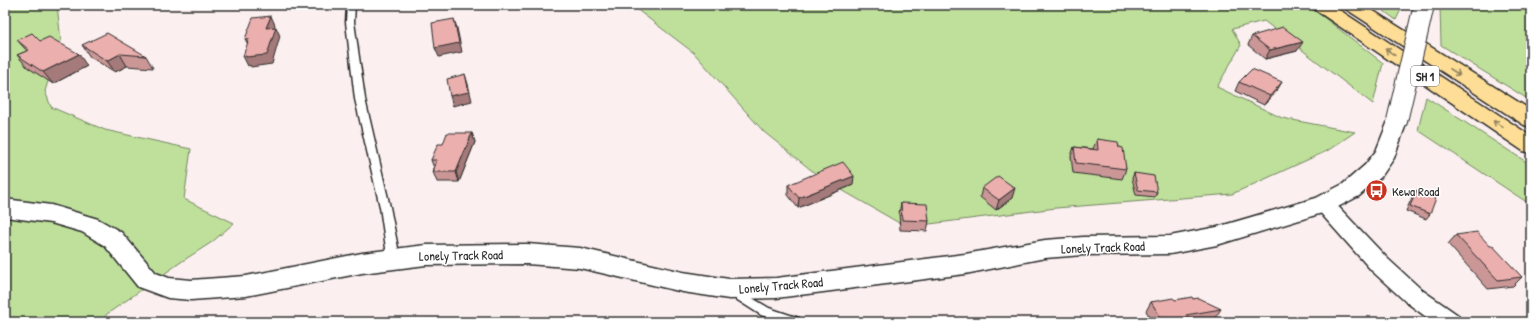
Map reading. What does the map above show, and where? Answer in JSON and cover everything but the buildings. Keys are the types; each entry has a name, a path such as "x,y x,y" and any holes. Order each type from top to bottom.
{"highway":[{"name":"SH 1","path":"1320,5 1531,146"},
{"name":"SH 1","path":"1352,5 1531,120"}],"street":[{"name":"Lonely Track Road","path":"5,208 51,214 90,225 113,239 147,280 168,288 191,290 246,286 362,263 390,259 426,255 476,254 527,254 580,258 683,282 729,289 776,288 965,264 1045,249 1083,246 1170,245 1217,236 1324,204 1351,190 1372,171 1386,153 1397,121 1424,5"},
{"path":"1324,204 1380,265 1414,296 1450,322"}],"lane":[{"path":"351,5 350,22 360,99 385,207 392,248 390,259"},
{"path":"729,289 765,312 794,322"}],"green space":[{"path":"5,5 57,5 61,41 45,91 51,107 105,130 191,149 184,199 234,223 212,242 107,314 100,322 5,322"},
{"path":"631,5 1308,5 1383,63 1373,104 1264,21 1232,29 1241,45 1217,87 1282,118 1355,132 1327,151 1232,194 1056,208 906,227 821,178 764,132 694,53"},
{"path":"1376,5 1403,5 1396,20"},
{"path":"1440,5 1531,5 1531,101 1441,45"},
{"path":"1426,97 1531,165 1531,205 1418,130"}],"place":[{"name":"Kewa Road","path":"1376,191"}]}
